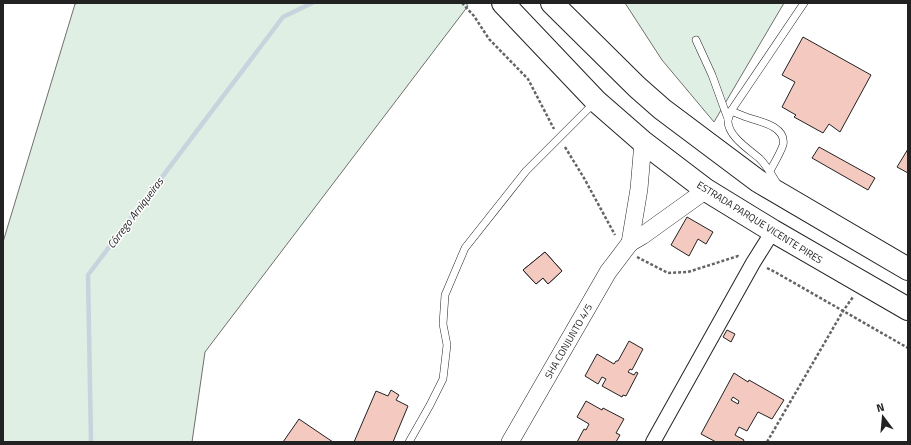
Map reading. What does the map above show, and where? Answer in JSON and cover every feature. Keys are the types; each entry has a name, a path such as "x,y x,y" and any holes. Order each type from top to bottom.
{"main road":[{"name":"ESTRADA PARQUE VICENTE PIRES","path":"503,3 596,101 643,142 706,190 773,231 908,309"},
{"path":"552,3 637,87 662,109 758,181 908,269"}],"street":[{"name":"SHA CONJUNTO 4/5","path":"630,243 639,189 643,142"},
{"name":"SHA CONJUNTO 4/5","path":"510,442 608,272 630,243 706,190"},
{"path":"653,442 753,263 773,231"}],"lane":[{"path":"728,119 731,111 804,3"},
{"path":"696,40 712,75 729,125 743,146 760,159 770,171 785,197"},
{"path":"409,442 443,379 447,345 443,324 444,295 465,248 526,172 596,101"},
{"path":"731,111 768,124 775,128 780,134 783,139 782,146 770,171"}],"path":[{"path":"767,442 843,311 863,284"}],"green space":[{"path":"466,3 468,6 205,352 192,442 3,442 3,242 75,4"},
{"path":"625,3 784,3 714,122 662,60"}],"building":[{"path":"803,37 871,75 840,132 829,124 823,133 794,117 796,115 782,107 795,82 782,75"},
{"path":"819,147 875,178 868,190 812,158"},
{"path":"908,149 908,173 897,167"},
{"path":"687,217 713,232 706,244 698,239 689,256 671,245"},
{"path":"545,252 562,271 548,284 543,278 536,284 523,270"},
{"path":"545,252 562,271 548,284 543,278 536,284 523,270"},
{"path":"727,330 735,334 731,342 723,337"},
{"path":"629,341 643,349 632,370 630,369 628,372 634,375 636,372 638,373 626,396 623,395 622,397 602,386 606,379 602,377 598,384 585,376 597,354 614,364 618,361"},
{"path":"734,373 748,382 749,380 784,400 772,419 758,412 747,431 739,427 735,435 744,440 743,442 716,442 701,434","holes":["733,397 739,401 738,404 731,400"]},
{"path":"391,390 399,395 396,400 408,406 393,442 354,442 376,391 388,396"},
{"path":"586,401 602,410 603,408 624,419 616,433 620,435 616,442 577,442 584,429 586,430 589,424 577,417"},
{"path":"299,419 324,436 333,442 283,442"}],"waterway":[{"name":"Córrego Arniqueiras","path":"91,442 88,275 283,17 312,3"}]}
